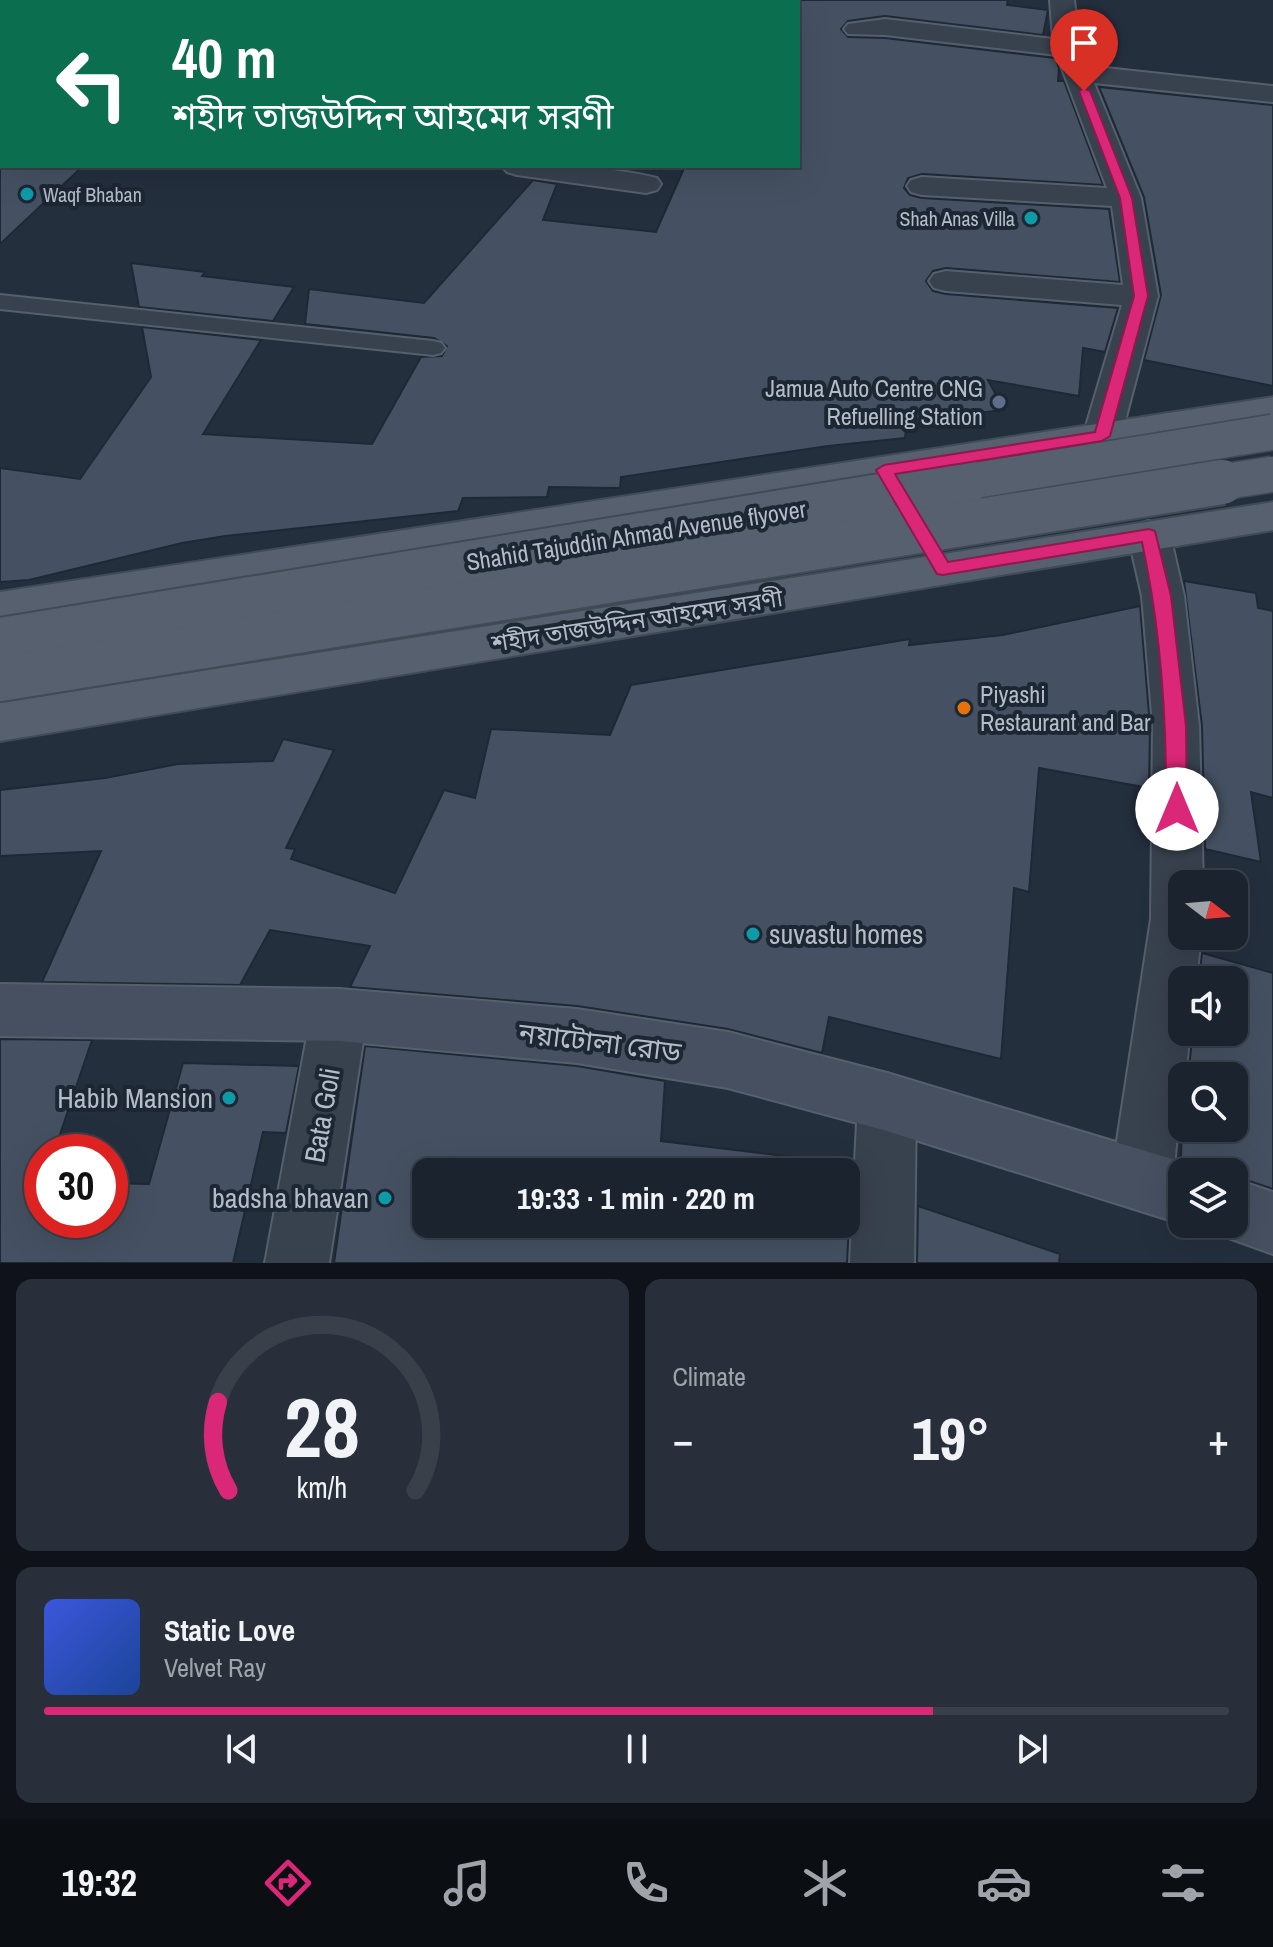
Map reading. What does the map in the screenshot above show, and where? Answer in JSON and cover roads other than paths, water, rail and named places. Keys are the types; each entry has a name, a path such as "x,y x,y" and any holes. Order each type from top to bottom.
{"main road":[{"path":"0,608 1273,409"},
{"name":"Shahid Tajuddin Ahmad Avenue flyover","path":"0,640 1273,432"},
{"path":"884,470 943,569"},
{"name":"Shahid Tajuddin Ahmad Avenue flyover","path":"0,679 1273,474"},
{"name":"শহীদ তাজউদ্দিন আহমেদ সরণী","path":"0,722 1273,516"}],"street":[{"path":"1062,0 1072,61 1126,198 1141,296 1102,436"},
{"path":"857,29 885,27 1273,94"},
{"path":"531,168 646,184"},
{"path":"922,186 1126,198"},
{"path":"946,281 1141,296"},
{"path":"1149,535 1163,596 1176,726 1177,919 1162,1186"},
{"name":"নয়াটোলা রোড","path":"0,1010 339,1015 577,1036 728,1060 887,1102 1162,1186"},
{"name":"Bata Goli","path":"297,1263 339,1015"},
{"path":"882,1263 887,1102"},
{"path":"1248,1215 1273,1223"}],"lane":[{"path":"0,302 433,348"}],"place":[{"name":"Waqf Bhaban","path":"27,194"},
{"name":"Shah Anas Villa","path":"1031,218"},
{"name":"Jamua Auto Centre CNG Refuelling Station","path":"999,402"},
{"name":"Piyashi Restaurant and Bar","path":"964,708"},
{"name":"suvastu homes","path":"753,934"},
{"name":"Habib Mansion","path":"229,1098"},
{"name":"badsha bhavan","path":"385,1198"}]}
